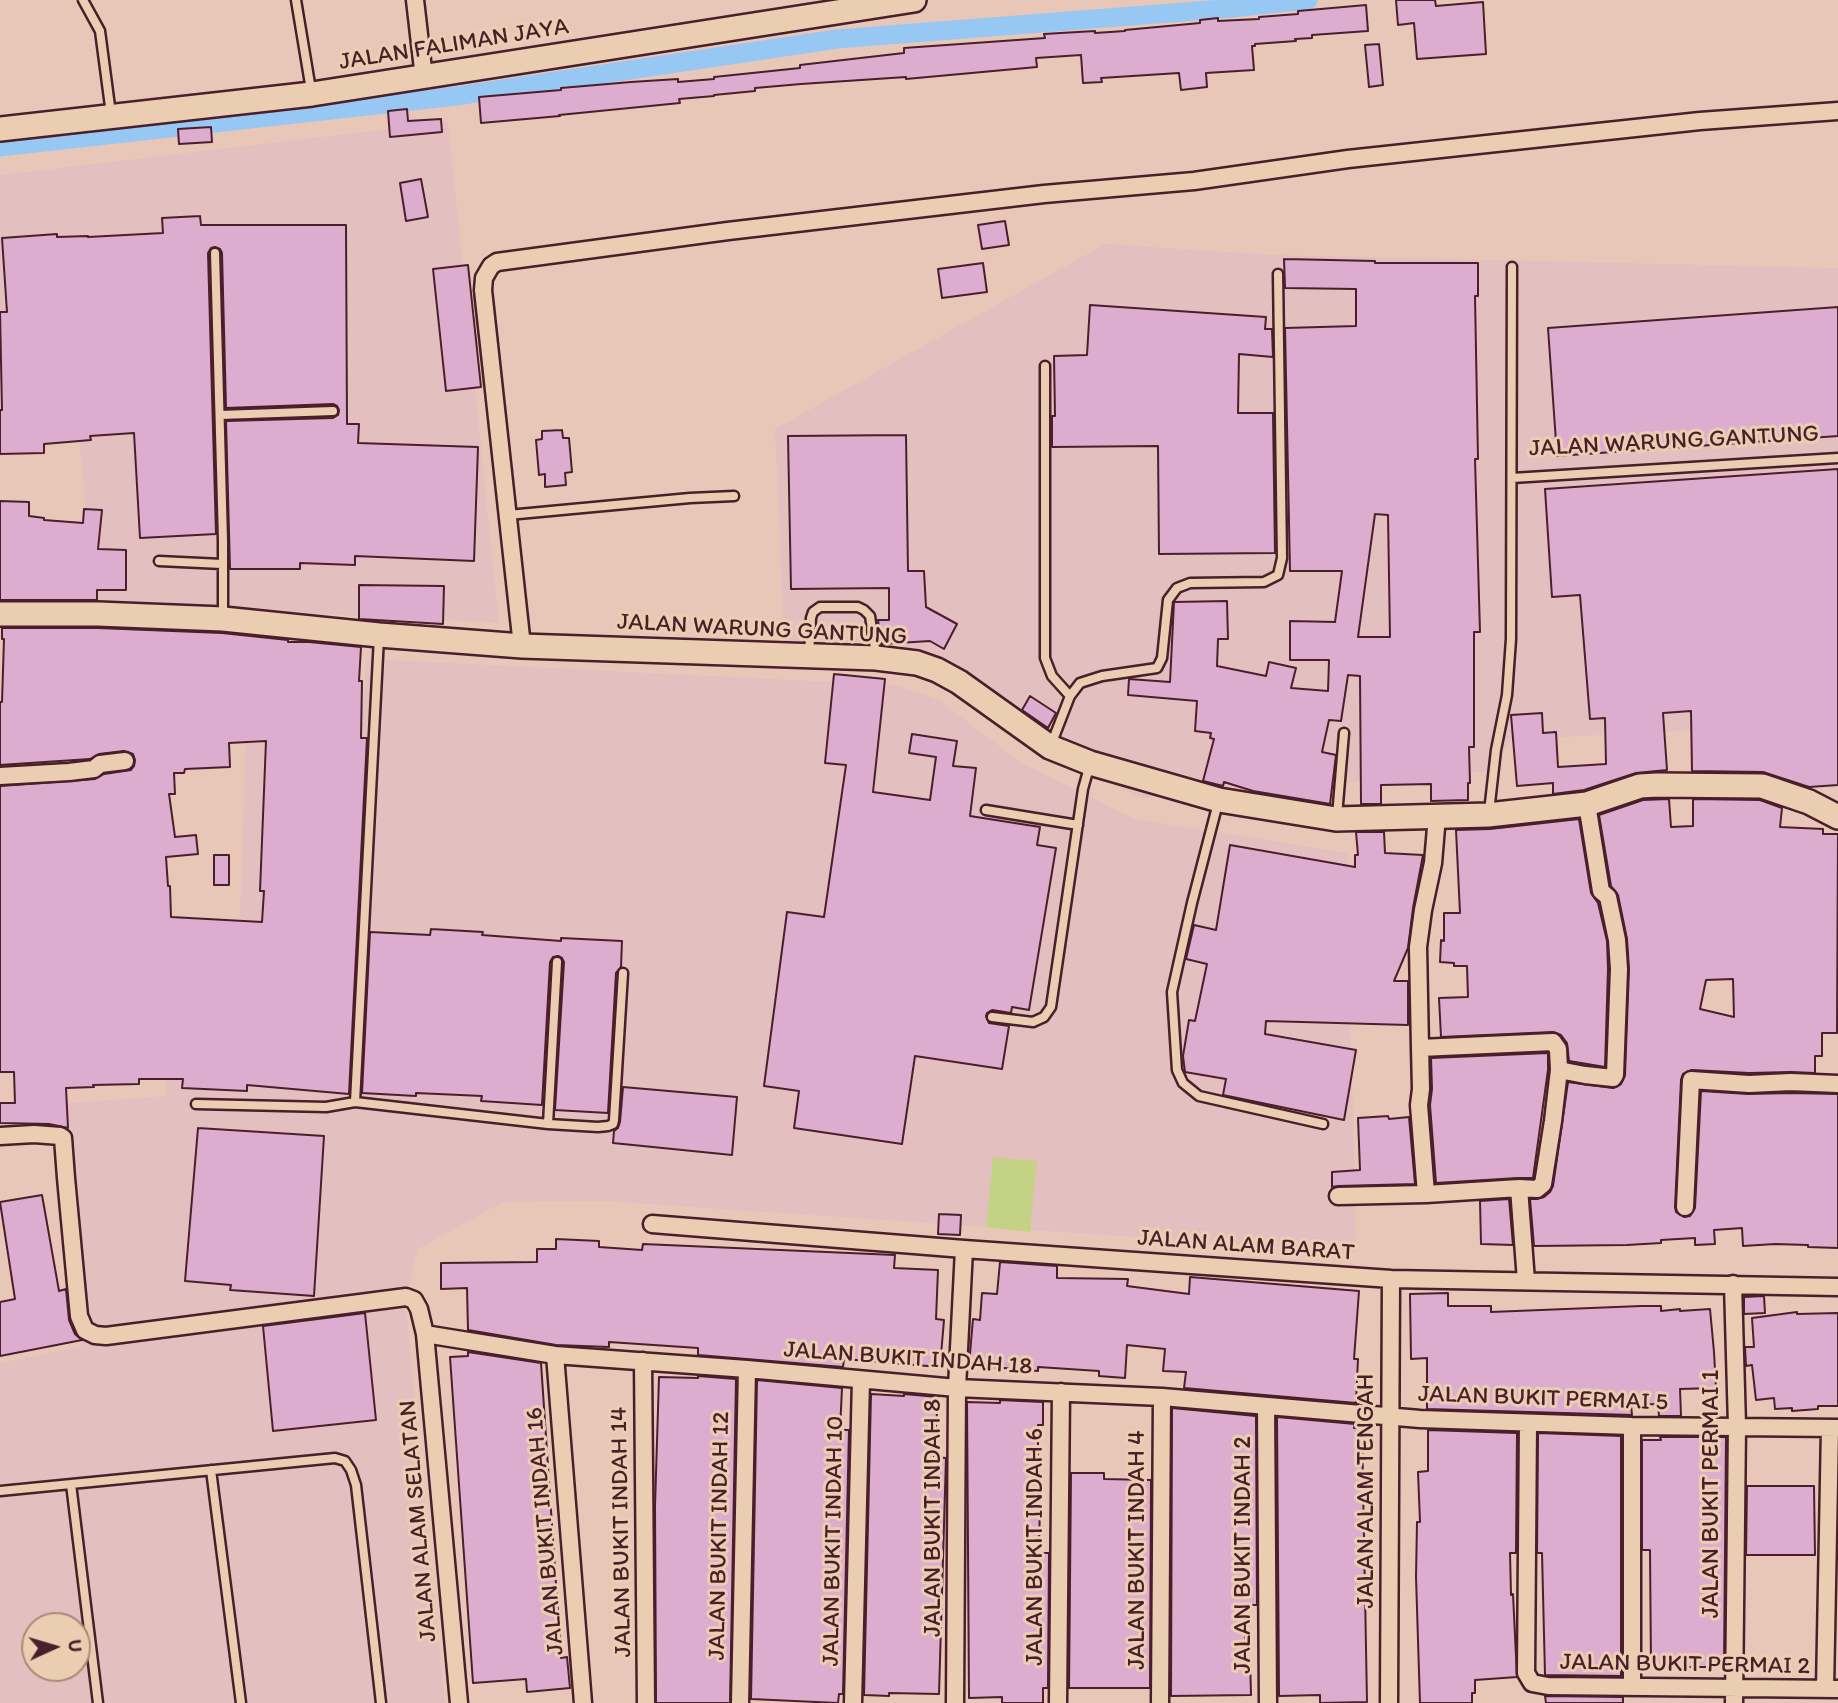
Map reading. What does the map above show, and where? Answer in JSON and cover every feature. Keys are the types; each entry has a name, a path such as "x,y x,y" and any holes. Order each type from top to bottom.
{"street":[{"path":"415,0 424,78"},
{"name":"JALAN FALIMAN JAYA","path":"0,129 312,94 424,78 880,2 914,0"},
{"path":"522,646 483,290 484,278 491,266 497,262 728,231 1044,194 1194,181 1348,159 1700,121 1838,111"},
{"name":"JALAN WARUNG GANTUNG","path":"0,614 98,614 223,619 522,646 876,658 917,663 959,682 1050,747 1090,764 1219,800 1336,819 1488,815 1587,804 1640,786 1762,786 1809,802 1838,817"},
{"path":"0,776 94,769 100,764 125,761"},
{"path":"1559,1070 1585,1076 1613,1078 1615,1075 1619,969 1617,940 1608,897 1601,891 1587,804"},
{"path":"1426,1194 1419,1105 1421,1089 1418,947 1433,863 1437,816"},
{"path":"1338,1196 1538,1189 1543,1184 1559,1070 1558,1049 1553,1042 1420,1048"},
{"path":"1685,1208 1691,1080 1749,1084 1838,1084"},
{"name":"JALAN ALAM SELATAN","path":"0,1136 34,1134 60,1136 63,1139 79,1315 85,1330 95,1335 106,1336 406,1297 414,1300 425,1334 458,1703"},
{"path":"1519,1188 1525,1281"},
{"name":"JALAN ALAM BARAT","path":"652,1224 1391,1279 1838,1287"},
{"name":"JALAN BUKIT INDAH 8","path":"955,1703 957,1388 964,1249"},
{"name":"JALAN ALAM TENGAH","path":"1389,1703 1391,1279"},
{"name":"JALAN BUKIT PERMAI 1","path":"1733,1284 1737,1426 1734,1695"},
{"name":"JALAN BUKIT INDAH 18","path":"425,1334 555,1356 747,1369 957,1388 1162,1397 1390,1417"},
{"name":"JALAN BUKIT INDAH 16","path":"555,1356 583,1703"},
{"name":"JALAN BUKIT INDAH 14","path":"643,1361 646,1703"},
{"name":"JALAN BUKIT INDAH 12","path":"740,1703 747,1369"},
{"name":"JALAN BUKIT INDAH 10","path":"853,1703 861,1380"},
{"name":"JALAN BUKIT INDAH 6","path":"1058,1703 1060,1392"},
{"name":"JALAN BUKIT INDAH 4","path":"1160,1703 1162,1397"},
{"name":"JALAN BUKIT INDAH 2","path":"1266,1407 1268,1703"},
{"name":"JALAN BUKIT PERMAI 5","path":"1390,1417 1632,1426 1834,1428"},
{"name":"JALAN BUKIT PERMAI 2","path":"1528,1423 1526,1673 1532,1683 1734,1695 1832,1689"},
{"path":"1632,1426 1632,1687"},
{"path":"1832,1689 1834,1428"}],"lane":[{"path":"83,0 100,32 111,117"},
{"path":"296,0 312,94"},
{"path":"215,253 223,619"},
{"name":"JALAN WARUNG GANTUNG","path":"1488,815 1496,750 1507,695 1511,639 1512,267"},
{"path":"1050,747 1070,696 1080,683 1102,676 1157,668 1163,658 1168,600 1177,588 1190,583 1264,583 1278,575 1282,558 1278,274"},
{"path":"1045,366 1045,658 1052,676 1070,696"},
{"path":"220,415 333,411"},
{"name":"JALAN WARUNG GANTUNG","path":"1513,478 1838,458"},
{"path":"508,514 734,496"},
{"path":"159,561 222,564"},
{"path":"809,656 811,618 814,612 820,607 858,607 870,616 876,658"},
{"path":"355,1102 379,635"},
{"path":"1336,819 1344,733"},
{"path":"992,1017 1033,1022 1044,1017 1051,1007 1083,789 1090,764"},
{"path":"1219,800 1172,992 1177,1070 1183,1083 1199,1096 1323,1124"},
{"path":"986,810 1078,825"},
{"path":"548,1124 557,962"},
{"path":"196,1104 326,1107 355,1102 548,1124 598,1127 613,1124 623,973"},
{"path":"0,1491 335,1458 345,1461 356,1485 381,1703"},
{"path":"211,1470 241,1703"},
{"path":"71,1484 98,1703"}],"shaded area":[{"path":"448,122 499,623 96,603 67,327 0,330 0,175"},
{"path":"1105,244 1276,255 1838,268 1838,705 1746,727 1510,740 1488,771 1143,798 1034,747 957,684 903,664 785,653 775,429"},
{"path":"367,659 895,685 939,700 1021,763 1135,819 1347,853 1356,1252 604,1201 503,1202 418,1249 405,1298 445,1703 0,1703 0,1363 82,1346 55,1104 166,1096 168,944 239,942 246,731 361,727"}],"green space":[{"path":"993,1157 1037,1161 1030,1232 986,1227"}],"building":[{"path":"1396,0 1435,0 1436,6 1483,2 1486,54 1417,59 1414,23 1398,25"},
{"path":"1366,5 1368,31 1312,35 1312,38 1295,39 1296,41 1255,44 1252,46 1254,70 1206,73 1207,87 1181,90 1179,73 1101,78 1102,82 1083,83 1081,55 1036,58 1037,67 906,79 755,88 755,91 679,99 680,103 481,123 479,97 631,82 714,79 800,68 800,65 904,53 904,48 1045,38 1044,34 1125,31 1200,23 1200,20 1218,18 1218,21 1259,19 1298,14 1298,11"},
{"path":"1379,44 1383,85 1369,87 1365,45"},
{"path":"407,109 408,121 441,119 442,132 390,137 388,111"},
{"path":"211,127 212,142 179,144 178,129"},
{"path":"421,179 428,217 406,221 400,183"},
{"path":"200,216 201,225 346,225 347,424 359,424 358,443 478,447 474,561 355,556 355,565 300,563 300,569 230,569 226,421 333,418 338,415 339,410 333,404 226,408 222,253 215,247 208,253 216,534 140,538 134,433 90,436 91,440 44,444 44,453 0,454 0,312 7,312 2,238 57,234 57,237 88,237 163,233 162,218"},
{"path":"1005,221 1009,245 982,249 978,225"},
{"path":"1284,259 1375,263 1478,263 1478,296 1475,296 1478,459 1475,459 1480,632 1474,632 1474,747 1469,747 1468,800 1431,801 1431,784 1381,785 1381,804 1361,804 1360,676 1348,675 1341,721 1329,720 1322,752 1336,755 1330,804 1253,791 1224,782 1223,786 1203,781 1214,739 1210,738 1211,733 1195,731 1197,701 1128,695 1129,679 1170,682 1174,602 1227,601 1228,639 1218,639 1217,666 1266,676 1269,662 1296,668 1291,688 1328,691 1329,660 1290,660 1290,621 1335,622 1342,571 1290,571 1285,328 1356,326 1356,289 1285,288","holes":["1375,514 1388,515 1390,637 1358,637"]},
{"path":"983,263 987,292 942,298 938,269"},
{"path":"468,265 481,387 446,391 433,269"},
{"path":"1090,305 1266,317 1265,329 1272,329 1273,357 1239,354 1238,413 1273,413 1275,553 1159,554 1158,446 1052,447 1052,416 1055,416 1054,356 1087,355"},
{"path":"1838,307 1838,436 1557,456 1548,328"},
{"path":"562,430 563,438 569,438 572,472 565,473 566,485 545,487 545,474 539,475 536,440 542,439 542,431"},
{"path":"906,435 908,571 924,571 926,607 957,624 944,649 930,641 881,644 878,620 889,620 889,588 791,589 788,436"},
{"path":"1838,469 1838,785 1809,787 1763,772 1692,771 1691,711 1663,713 1667,770 1636,773 1584,790 1553,794 1553,783 1517,786 1511,715 1542,713 1543,733 1556,732 1558,767 1606,764 1605,718 1590,719 1580,595 1552,597 1545,489"},
{"path":"0,501 29,502 29,516 44,520 83,523 84,509 102,510 98,549 126,550 126,590 97,590 97,600 0,600"},
{"path":"359,585 444,586 443,624 359,619"},
{"path":"2,628 98,628 222,633 288,642 361,647 361,738 367,738 349,1094 247,1085 247,1091 182,1088 183,1079 139,1079 139,1084 66,1088 68,1128 49,1124 0,1123 0,1103 15,1103 14,1072 0,1072 0,786 95,779 104,774 131,770 135,760 133,754 124,751 99,754 90,759 0,765","holes":["266,741 260,891 264,891 262,922 171,917 166,857 198,854 196,835 175,837 169,794 175,794 174,773 184,773 185,769 230,767 229,743"]},
{"path":"834,674 885,679 873,792 930,800 936,757 909,753 912,734 957,741 953,766 976,768 970,816 1040,827 1037,845 1056,848 1029,1010 1012,1007 1011,1013 992,1010 986,1016 989,1023 1009,1026 1002,1069 915,1056 902,1144 794,1128 799,1091 764,1086 787,912 824,917 846,765 825,763"},
{"path":"1030,696 1056,713 1048,728 1022,710"},
{"path":"1669,799 1671,827 1693,826 1693,799 1760,800 1782,808 1780,827 1823,829 1823,834 1838,834 1837,1033 1822,1033 1822,1056 1815,1056 1815,1073 1692,1070 1683,1074 1675,1207 1676,1212 1684,1217 1690,1216 1695,1208 1701,1091 1838,1094 1838,1248 1775,1244 1743,1246 1742,1228 1714,1230 1715,1244 1695,1245 1695,1238 1627,1245 1534,1246 1530,1199 1544,1197 1553,1186 1568,1082 1613,1088 1621,1084 1625,1075 1629,969 1627,939 1618,895 1611,886 1599,815 1643,800","holes":["1733,979 1734,1017 1700,1009 1706,980"]},
{"path":"1579,819 1591,893 1598,903 1607,941 1605,1067 1569,1061 1567,1043 1561,1035 1553,1032 1441,1037 1439,998 1468,997 1467,966 1440,962 1441,940 1444,941 1444,913 1460,913 1456,830"},
{"path":"1356,832 1384,832 1385,853 1423,855 1408,948 1394,981 1408,981 1408,1025 1266,1021 1265,1034 1356,1050 1344,1120 1223,1095 1226,1079 1185,1072 1183,1056 1189,1020 1195,1021 1207,964 1186,959 1194,925 1216,930 1230,845 1355,867 1355,855 1358,855"},
{"path":"214,855 229,855 229,885 214,885"},
{"path":"431,929 561,941 561,938 622,941 621,967 616,973 608,1113 555,1110 564,962 558,956 553,957 550,962 542,1105 481,1101 482,1096 362,1093 370,932 430,935"},
{"path":"1548,1053 1533,1178 1436,1183 1430,1105 1431,1058"},
{"path":"623,1087 737,1097 732,1155 613,1143 614,1131 620,1122"},
{"path":"1388,1116 1389,1119 1409,1117 1415,1184 1332,1187 1332,1172 1360,1170 1358,1118"},
{"path":"198,1128 324,1136 314,1296 230,1290 231,1285 185,1281"},
{"path":"42,1195 59,1291 66,1289 69,1320 75,1334 82,1340 0,1356 0,1302 15,1299 0,1202"},
{"path":"1509,1199 1513,1245 1481,1244 1480,1201"},
{"path":"939,1214 961,1215 960,1235 938,1234"},
{"path":"556,1239 599,1241 599,1247 642,1250 643,1244 895,1255 894,1268 938,1270 936,1319 944,1320 940,1367 844,1359 843,1367 698,1355 698,1348 609,1342 609,1347 556,1345 468,1330 467,1288 441,1289 441,1263 537,1262 537,1249 556,1249"},
{"path":"1000,1262 1057,1266 1057,1278 1128,1279 1127,1286 1189,1294 1190,1277 1359,1291 1354,1359 1358,1359 1356,1403 1184,1388 1186,1372 1163,1371 1165,1349 1127,1345 1125,1378 1099,1376 1099,1371 1038,1367 1038,1371 969,1365 973,1319 980,1320 982,1293 997,1294"},
{"path":"1448,1293 1448,1306 1491,1306 1491,1312 1641,1306 1661,1306 1661,1311 1710,1309 1716,1388 1680,1389 1681,1416 1659,1416 1658,1404 1631,1405 1632,1415 1427,1409 1427,1358 1411,1359 1410,1294"},
{"path":"1764,1296 1765,1313 1744,1314 1744,1297"},
{"path":"1797,1312 1838,1313 1838,1406 1818,1406 1818,1409 1792,1411 1792,1408 1775,1409 1774,1398 1756,1400 1752,1365 1746,1366 1745,1347 1754,1347 1752,1318"},
{"path":"365,1313 376,1420 273,1431 263,1326"},
{"path":"468,1352 541,1363 561,1658 567,1657 570,1688 527,1692 526,1679 473,1683 450,1357 468,1356"},
{"path":"659,1377 736,1379 730,1703 656,1703 655,1506"},
{"path":"757,1380 842,1388 840,1430 849,1430 843,1694 839,1694 838,1703 751,1699"},
{"path":"871,1394 938,1397 934,1457 946,1458 939,1694 864,1695"},
{"path":"1000,1400 1043,1402 1043,1425 1038,1425 1039,1553 1049,1553 1048,1688 1043,1688 1043,1703 1002,1703 1002,1697 969,1698 967,1402 1000,1403"},
{"path":"1172,1408 1256,1416 1257,1605 1245,1605 1245,1658 1250,1658 1251,1695 1171,1696"},
{"path":"1277,1417 1355,1424 1354,1428 1362,1428 1367,1702 1320,1703 1320,1695 1279,1696"},
{"path":"1428,1430 1517,1433 1516,1553 1510,1553 1517,1677 1475,1680 1472,1703 1420,1703 1416,1577 1417,1522 1420,1522 1418,1472 1428,1471"},
{"path":"1538,1433 1621,1436 1621,1676 1545,1675 1542,1553 1537,1553"},
{"path":"1660,1437 1726,1437 1724,1667 1651,1667 1650,1550 1642,1550 1642,1440 1661,1440"},
{"path":"1071,1473 1104,1473 1104,1479 1151,1480 1150,1688 1069,1688"},
{"path":"1747,1486 1814,1486 1815,1555 1746,1555"},
{"path":"1545,1696 1623,1697 1623,1703 1546,1703"}],"waterway":[{"path":"0,147 456,96 837,39 1308,0"}]}
